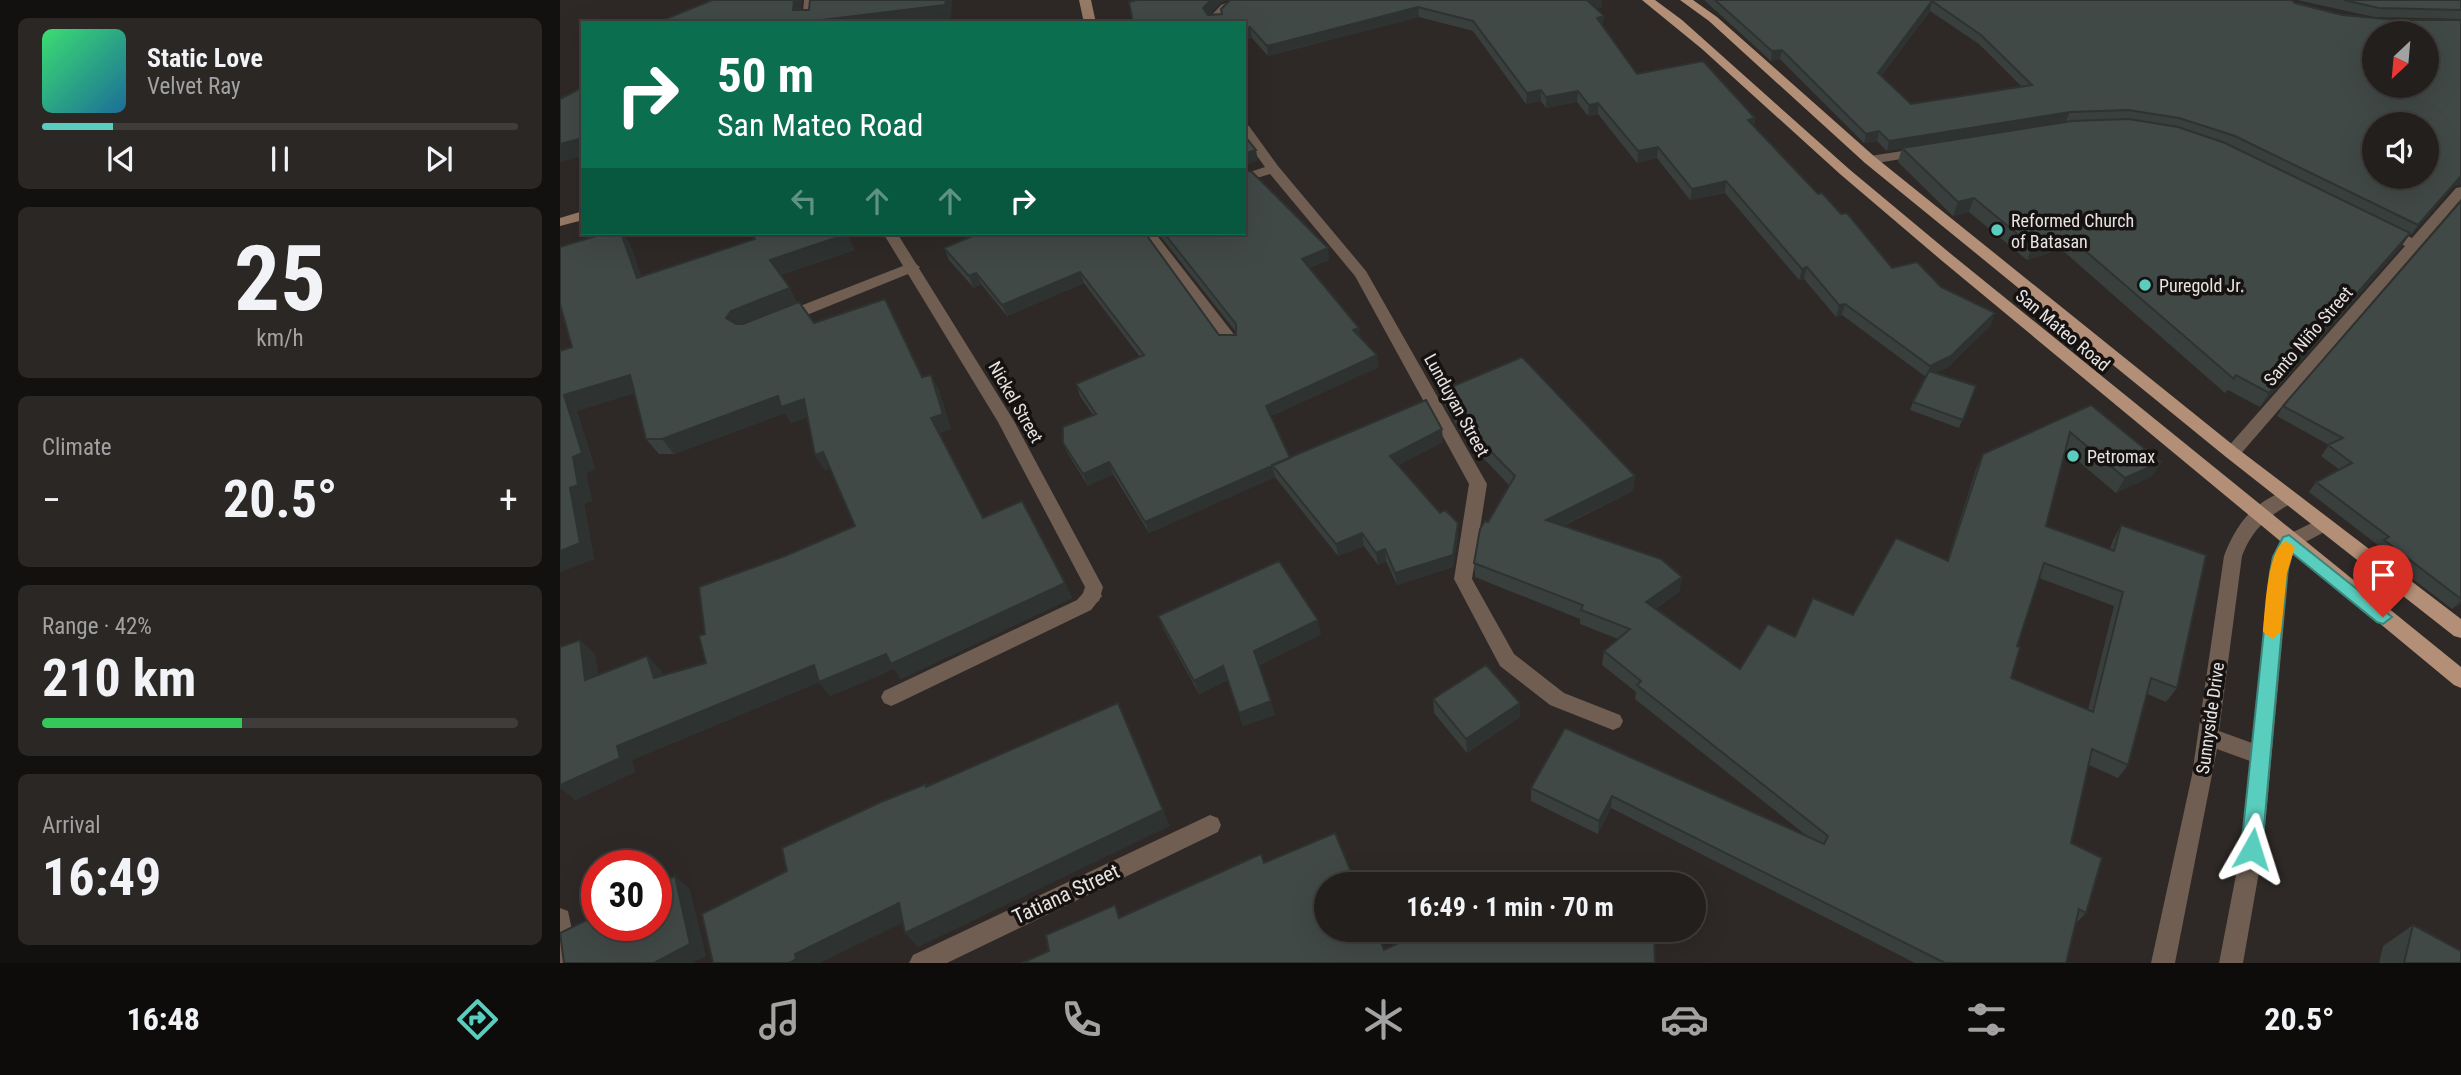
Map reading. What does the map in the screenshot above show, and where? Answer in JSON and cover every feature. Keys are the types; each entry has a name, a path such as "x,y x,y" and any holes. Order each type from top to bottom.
{"main road":[{"name":"San Mateo Road","path":"1648,0 1689,29 1849,176 2289,542 2461,679"},
{"name":"San Mateo Road","path":"1686,0 1713,19 1870,160 2232,453 2461,630"}],"street":[{"path":"808,21 810,0"},
{"path":"1085,0 1090,21"},
{"path":"1215,21 1225,8 1243,0"},
{"name":"Lunduyan Street","path":"1246,131 1273,169 1361,274 1478,484 1463,579 1507,660 1557,699 1613,721"},
{"path":"1870,160 1935,149"},
{"path":"1246,177 1273,169"},
{"name":"Santo Niño Street","path":"2232,453 2461,191"},
{"path":"560,222 581,216"},
{"path":"2366,221 2413,244"},
{"name":"Nickel Street","path":"891,235 1006,421 1094,587 1092,596 1084,605 891,697"},
{"path":"1150,235 1230,341"},
{"path":"772,323 913,267"},
{"path":"2255,514 2288,497"},
{"name":"Sunnyside Drive","path":"2162,963 2193,825 2233,556 2244,526 2255,514"},
{"path":"2231,963 2252,849 2281,557 2289,542 2324,524"},
{"path":"2207,736 2261,756"},
{"name":"Tatiana Street","path":"921,963 1210,825"},
{"path":"560,919 567,963"}],"building":[{"path":"712,0 794,0 793,10 809,10 810,0 946,0 945,5 813,21 661,21"},
{"path":"1211,0 1203,8 1208,15 1222,14 1221,9 1230,0 1587,0 1604,16 1597,18 1637,74 1703,61 1755,118 1748,120 1818,194 1822,193 1841,214 1847,213 1892,268 1917,262 1941,287 1995,313 1951,356 1930,366 1845,304 1839,305 1807,267 1802,269 1726,181 1692,189 1658,147 1638,151 1598,103 1589,105 1578,91 1546,97 1541,90 1527,93 1473,21 1418,7 1267,46 1250,27 1246,28 1246,21 1133,21 1129,2"},
{"path":"1715,0 2291,0 2342,15 2397,20 2461,20 2461,176 2418,225 2235,136 2179,118 2128,110 2070,112 1889,141 1879,131 1866,134 1782,50 1772,51","holes":["1932,1 1981,35 2032,85 1911,104 1878,73"]},
{"path":"2344,0 2461,0 2461,10 2379,8"},
{"path":"581,88 581,139 560,144 560,99"},
{"path":"2129,119 2178,127 2225,143 2410,233 2269,393 2236,375 2234,379 2067,235 2032,246 1974,198 1958,202 1902,148 2072,121"},
{"path":"1246,138 1256,150 1246,153"},
{"path":"1251,171 1328,248 1302,259 1359,328 1353,330 1377,355 1266,406 1290,458 1145,522 1109,462 1083,474 1063,443 1063,427 1096,414 1076,384 1144,355 1080,272 1002,305 976,273 969,276 944,248 972,235 1146,235 1219,335 1236,335 1236,324 1166,235 1246,235 1246,172"},
{"path":"2461,201 2461,599 2384,540 2389,537 2316,482 2352,463 2328,445 2343,438 2283,406"},
{"path":"599,235 622,235 637,278 755,239 753,235 844,235 770,260 790,288 731,311 726,318 736,324 743,324 799,302 814,323 885,299 922,377 931,375 943,414 931,418 983,518 1022,501 1065,583 891,664 886,654 819,682 814,665 617,746 620,758 560,785 560,647 580,640 585,680 647,656 654,678 706,663 699,636 705,634 699,587 785,556 855,526 823,452 815,455 804,399 781,407 778,396 662,439 646,439 630,375 564,395 582,453 573,457 578,485 570,488 580,543 560,551 560,351 572,347 560,304 560,247"},
{"path":"1522,357 1635,476 1546,520 1661,559 1682,577 1646,602 1740,669 1768,624 1795,637 1813,598 1853,615 1896,538 1948,561 1983,454 2091,405 2161,462 2125,478 2070,432 2046,526 2114,551 2121,525 2206,555 2177,688 2151,678 2128,765 2092,749 2071,843 2102,858 2086,913 2079,909 2066,963 1945,963 1612,796 1599,821 1531,788 1565,728 1824,844 1828,836 1637,685 1641,681 1604,651 1630,629 1581,610 1583,605 1474,563 1480,529 1485,521 1488,522 1515,476 1463,423 1444,390","holes":["2044,563 2123,592 2093,712 2011,678 2020,647 2017,646"]},
{"path":"1929,371 1976,386 1963,420 1913,402"},
{"path":"1426,400 1442,429 1390,456 1440,513 1445,510 1458,523 1453,555 1395,573 1385,549 1376,553 1362,533 1336,544 1272,465"},
{"path":"1279,561 1318,620 1254,651 1271,701 1239,713 1223,666 1194,681 1158,616"},
{"path":"1486,665 1520,703 1466,739 1433,699"},
{"path":"1118,703 1163,810 905,933 899,903 795,954 796,959 789,963 713,963 702,914 787,871 782,848 881,802 926,784 926,787"},
{"path":"1335,833 1351,872 1314,872 1314,942 1381,942 1384,950 1401,942 1654,942 1655,963 1022,963 1049,951 1046,935 1115,905 1119,918 1261,854 1264,863"},
{"path":"675,876 690,944 654,963 564,963 560,933 581,923 581,941 672,941 672,877"},
{"path":"2413,925 2461,951 2461,963 2404,963"}],"slow traffic":[{"path":"2272,632 2278,573 2286,547"}],"place":[{"name":"Reformed Church of Batasan","path":"1997,230"},
{"name":"Puregold Jr.","path":"2145,285"},
{"name":"Petromax","path":"2073,456"}],"route":[{"path":"2252,849 2278,573 2281,557 2289,542 2383,617"}]}
